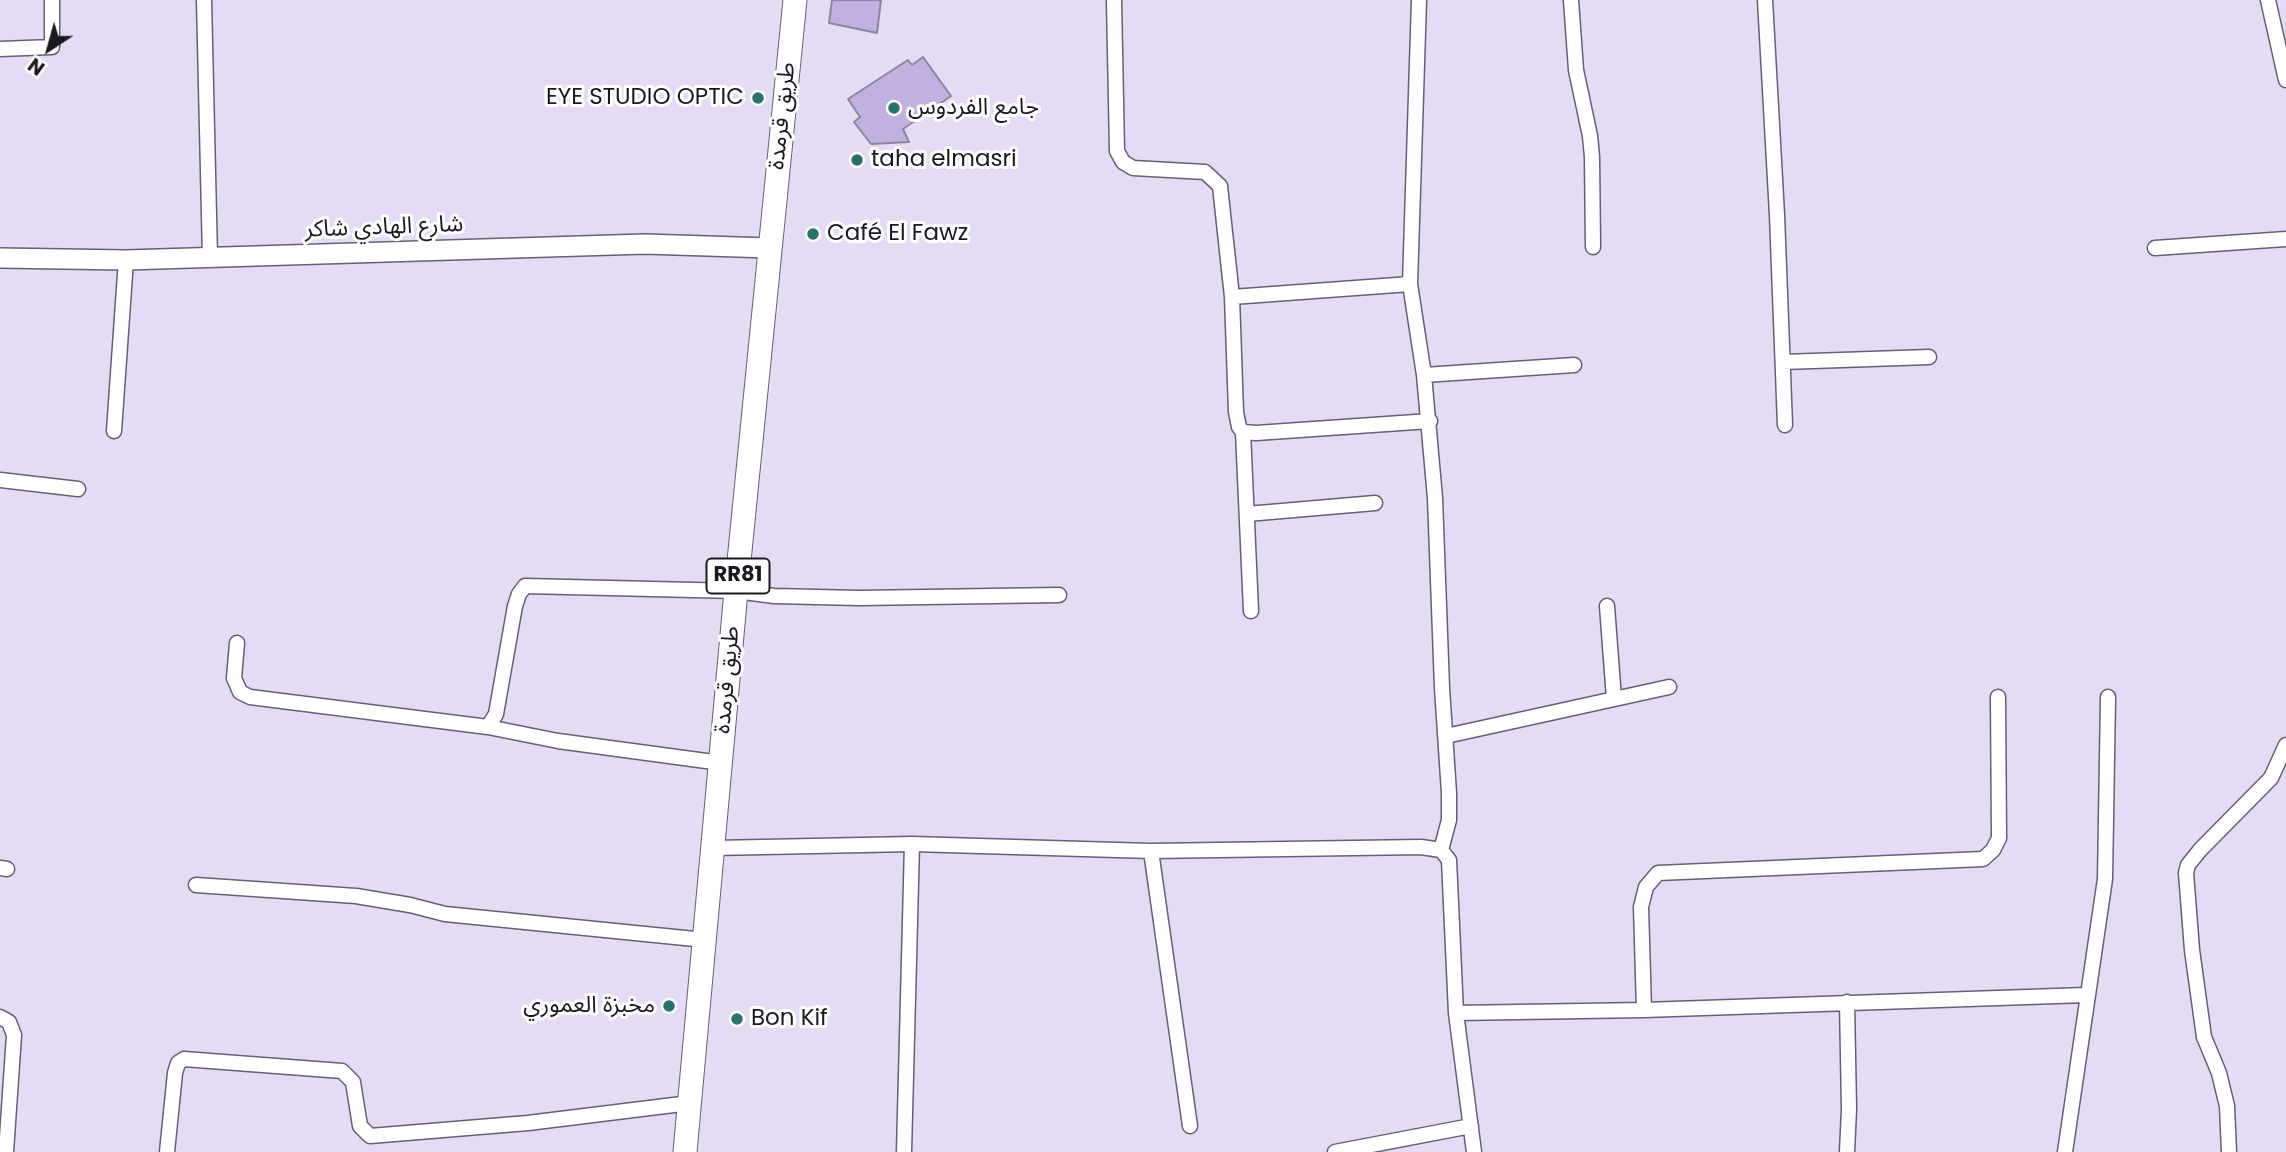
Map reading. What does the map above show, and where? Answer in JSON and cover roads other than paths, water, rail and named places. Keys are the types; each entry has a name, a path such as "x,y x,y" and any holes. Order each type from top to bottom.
{"main road":[{"name":"طريق قرمدة","path":"685,1152 736,591 795,0"}],"street":[{"path":"0,50 52,47 52,0"},
{"path":"204,0 210,258"},
{"path":"1114,0 1117,151 1123,162 1133,168 1197,170 1213,176 1220,186 1232,297 1237,421 1243,432 1251,611"},
{"path":"1419,0 1410,284 1430,421 1436,498 1449,820 1441,850"},
{"path":"1571,0 1576,70 1592,157 1592,247"},
{"path":"1765,0 1785,425"},
{"path":"2268,0 2286,80"},
{"path":"2155,248 2286,239"},
{"name":"شارع الهادي شاكر","path":"0,258 126,260 645,243 769,248"},
{"path":"114,431 126,260"},
{"path":"1232,297 1410,284"},
{"path":"1783,362 1929,357"},
{"path":"1424,375 1574,365"},
{"path":"1243,432 1430,421"},
{"path":"0,480 78,489"},
{"path":"1247,514 1375,503"},
{"path":"488,727 496,714 514,606 525,586 736,591 774,596 859,598 1059,595"},
{"path":"1607,606 1615,699"},
{"path":"237,643 234,678 240,692 250,696 488,727 558,741 721,763"},
{"path":"1446,736 1669,687"},
{"path":"1644,1010 1641,907 1646,887 1658,873 1983,859 1993,850 1999,838 1998,697"},
{"path":"2065,1152 2105,879 2108,697"},
{"path":"2229,1152 2227,1106 2219,1073 2204,1037 2192,950 2186,873 2188,865 2200,850 2271,778 2286,745"},
{"path":"714,848 912,844 1151,851 1421,847 1441,850 1449,860 1456,1013 1474,1152"},
{"path":"904,1152 912,844"},
{"path":"1151,851 1191,1126"},
{"path":"196,885 356,896 445,914 705,940"},
{"path":"1456,1013 1644,1010 2086,995"},
{"path":"1847,1002 1847,1152"},
{"path":"0,1017 9,1022 14,1035 6,1152"},
{"path":"167,1152 174,1073 178,1063 184,1059 342,1071 353,1082 360,1126 370,1136 528,1123 690,1103"},
{"path":"1335,1152 1471,1126"}],"place":[{"name":"EYE STUDIO OPTIC","path":"758,98"},
{"name":"جامع الفردوس","path":"894,108"},
{"name":"taha elmasri","path":"857,160"},
{"name":"Café El Fawz","path":"813,234"},
{"name":"مخبزة العموري","path":"669,1006"},
{"name":"Bon Kif","path":"737,1019"}]}
